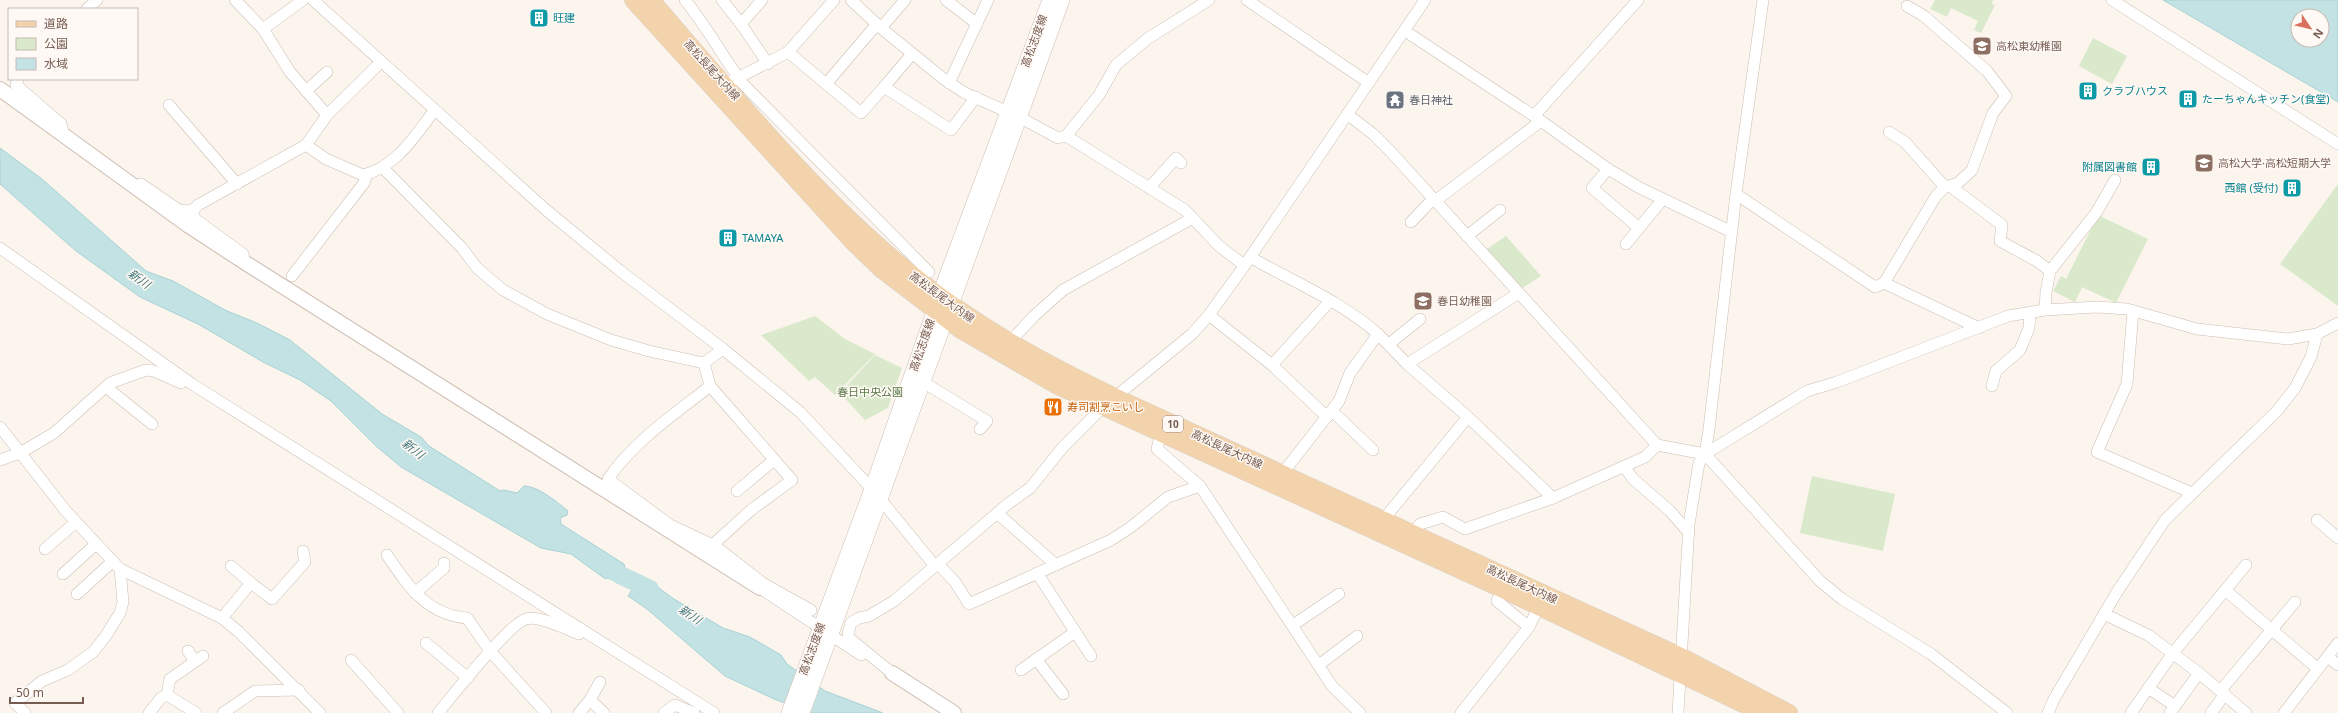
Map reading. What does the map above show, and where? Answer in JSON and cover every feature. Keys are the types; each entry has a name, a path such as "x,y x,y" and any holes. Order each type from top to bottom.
{"main road":[{"name":"高松長尾大内線","path":"633,0 727,85"},
{"name":"高松長尾大内線","path":"650,0 727,85 853,242 881,269 943,307 1009,343 1161,432 1539,606 1682,665 1762,713"},
{"name":"高松志度線","path":"1014,114 1050,0"},
{"name":"高松志度線","path":"802,713 831,633 876,494 943,307 1014,114 1062,0"},
{"name":"高松長尾大内線","path":"943,307 1020,366 1282,474 1383,520 1682,665 1789,713"},
{"name":"高松志度線","path":"876,494 923,382 943,307"},
{"name":"高松志度線","path":"789,713 831,633"}],"street":[{"path":"88,8 97,0"},
{"path":"235,0 263,29 290,72 327,116"},
{"path":"263,29 303,0"},
{"path":"313,0 434,111 546,209 619,270 723,349 800,412 876,494 936,565 955,582 969,604 1111,540 1132,527 1168,497 1200,486"},
{"path":"685,0 713,36 727,85 857,201 929,272"},
{"path":"722,0 741,24 768,64"},
{"path":"741,24 762,0"},
{"path":"727,85 788,52 834,0"},
{"path":"851,0 912,54 965,94 976,97 1014,114 1058,138 1066,136 1099,95 1116,65 1147,39 1209,0"},
{"path":"826,84 905,0"},
{"path":"946,0 977,24"},
{"path":"949,83 988,0"},
{"path":"1247,0 1369,83"},
{"path":"831,633 854,620 869,616 894,601 997,513 1030,488 1063,447 1109,402 1192,334 1209,314 1247,261 1425,0"},
{"path":"1411,222 1434,200 1538,118 1638,0"},
{"path":"1705,454 1736,194 1763,0"},
{"path":"2112,0 2338,144"},
{"path":"1736,194 1875,287 1884,283 1936,196 1948,187 1958,183 1972,170 1993,113 2006,96 1987,71 1924,16 1907,6"},
{"path":"1405,31 1538,118 1608,169 1663,199 1732,232"},
{"path":"788,52 861,113 912,54"},
{"path":"132,184 142,184 179,210 192,211 306,145 327,116 382,62"},
{"path":"306,91 327,72"},
{"path":"18,80 16,85 61,124 64,136"},
{"path":"884,87 951,130 976,97"},
{"path":"0,89 189,226 244,262 762,586 954,713"},
{"path":"169,105 237,184"},
{"path":"306,145 326,159 363,175 367,174 383,168 404,150 434,111"},
{"path":"1347,114 1374,134 1657,446 1705,454 1820,581 1853,606 1931,654 2007,713"},
{"path":"1889,132 1905,142 1948,187 2002,225 2000,241 2038,261 2050,271"},
{"path":"1066,136 1185,210 1219,246 1330,301 1360,318 1389,344 1407,364 1468,417 1553,498"},
{"path":"1149,188 1176,158 1181,163"},
{"path":"383,168 462,248 477,268 503,290 547,314 611,340 649,352 704,363 723,349"},
{"path":"1608,169 1592,188 1639,228"},
{"path":"292,276 364,183 367,174"},
{"path":"2045,310 2046,292 2050,271 2096,213 2115,180"},
{"path":"1626,244 1663,199"},
{"path":"1467,236 1500,210"},
{"path":"192,211 195,219 243,254 244,262"},
{"path":"1009,343 1034,316 1063,290 1191,218"},
{"path":"0,248 192,384 714,713"},
{"path":"1884,283 1979,328"},
{"path":"1407,364 1519,293"},
{"path":"1272,365 1330,301"},
{"path":"1678,713 1689,533 1698,463 1705,454 1807,391 1837,382 2008,316 2045,310 2097,307 2133,311 2197,329 2232,334 2288,338 2317,334 2338,323"},
{"path":"2133,311 2127,384 2097,452 2192,493"},
{"path":"1992,386 1996,370 2020,350 2029,328 2030,312"},
{"path":"1209,314 1373,450"},
{"path":"1389,344 1420,319"},
{"path":"1282,474 1339,401 1350,373 1378,334"},
{"path":"2048,713 2054,698 2104,614 2165,520 2278,410 2295,388 2311,357 2317,334"},
{"path":"704,363 710,386 792,480 751,510 715,546"},
{"path":"0,460 20,453 54,433 110,383 146,370 154,371 181,382 192,384"},
{"path":"923,382 987,421 980,429"},
{"path":"710,386 645,438 620,462 608,479 670,525 715,546 762,586 811,610"},
{"path":"106,387 152,424"},
{"path":"1383,520 1468,417"},
{"path":"0,427 76,522 116,565 222,618 239,632 320,713"},
{"path":"1161,432 1158,449 1200,486 1332,686 1360,713"},
{"path":"1412,534 1420,524 1443,517 1465,529 1553,498 1645,457 1657,446"},
{"path":"737,491 774,460"},
{"path":"1624,466 1633,479 1670,511 1689,533"},
{"path":"997,513 1056,565"},
{"path":"2317,520 2338,538"},
{"path":"45,549 76,522"},
{"path":"63,574 96,544"},
{"path":"231,566 272,599 305,562 303,551"},
{"path":"386,555 415,593 439,612 451,617 467,618 490,651 546,713"},
{"path":"415,593 444,568 444,563"},
{"path":"77,594 116,565"},
{"path":"25,713 15,703 42,681 68,670 93,652 105,637 120,613 122,602 116,565"},
{"path":"2131,713 2173,652 2246,565"},
{"path":"1037,573 1091,656"},
{"path":"222,618 251,583"},
{"path":"1502,589 1497,601 1529,627"},
{"path":"2225,590 2318,669"},
{"path":"1293,625 1339,594"},
{"path":"2211,713 2223,692 2295,602"},
{"path":"1461,713 1529,627 1539,606"},
{"path":"2104,614 2148,635 2173,652 2223,692 2246,713"},
{"path":"438,713 490,651 516,624 526,618 537,618 584,636 589,634"},
{"path":"1021,670 1075,632"},
{"path":"831,633 854,642 892,673"},
{"path":"1319,665 1357,636"},
{"path":"426,643 468,678"},
{"path":"2284,713 2338,643"},
{"path":"167,695 170,679 199,658 188,651"},
{"path":"2328,656 2338,665"},
{"path":"1036,659 1062,694"},
{"path":"351,660 398,713"},
{"path":"2148,688 2172,710 2200,673"},
{"path":"579,713 590,700 600,682"},
{"path":"223,713 255,691 298,690"},
{"path":"149,713 161,698 167,695"},
{"path":"167,695 196,713"},
{"path":"590,700 604,713"},
{"path":"664,713 675,705 694,713"}],"green space":[{"path":"1935,0 1993,0 1992,4 1995,5 1981,33 1974,30 1978,21 1951,8 1947,17 1930,9"},
{"path":"2093,38 2127,56 2112,84 2079,66"},
{"path":"2338,184 2338,306 2280,264"},
{"path":"2098,215 2148,239 2116,303 2082,287 2075,302 2053,291 2061,276 2066,279"},
{"path":"1506,236 1541,276 1521,289 1484,251"},
{"path":"815,316 845,339 875,354 835,395 815,377 809,381 761,335"},
{"name":"春日中央公園","path":"875,355 902,368 888,408 865,420 840,393"},
{"path":"1812,476 1895,494 1883,551 1800,533"}],"water":[{"path":"2163,0 2338,0 2338,102"},
{"path":"0,148 42,179 146,271 173,281 225,310 257,323 290,340 382,414 421,437 429,446 500,491 504,490 517,493 524,486 535,489 547,495 568,511 567,515 560,518 561,524 624,564 625,568 616,580 604,578 571,554 541,548 401,467 376,446 331,401 300,380 263,362 198,324 140,297 76,251 0,184"},
{"path":"630,575 638,580 641,575 674,599 723,628 750,637 781,655 787,664 825,691 883,713 811,713 774,699 725,676 647,609 628,596 634,587 626,581"}],"waterway":[{"name":"新川","path":"599,562 620,575 650,589"}],"place":[{"name":"旺建","path":"539,18"},
{"name":"高松東幼稚園","path":"1982,46"},
{"name":"クラブハウス","path":"2088,91"},
{"name":"たーちゃんキッチン(食堂)","path":"2188,99"},
{"name":"春日神社","path":"1395,100"},
{"name":"高松大学·高松短期大学","path":"2204,163"},
{"name":"附属図書館","path":"2151,167"},
{"name":"西館 (受付)","path":"2292,188"},
{"name":"TAMAYA","path":"728,238"},
{"name":"春日幼稚園","path":"1423,301"},
{"name":"寿司割烹こいし","path":"1053,407"}]}
